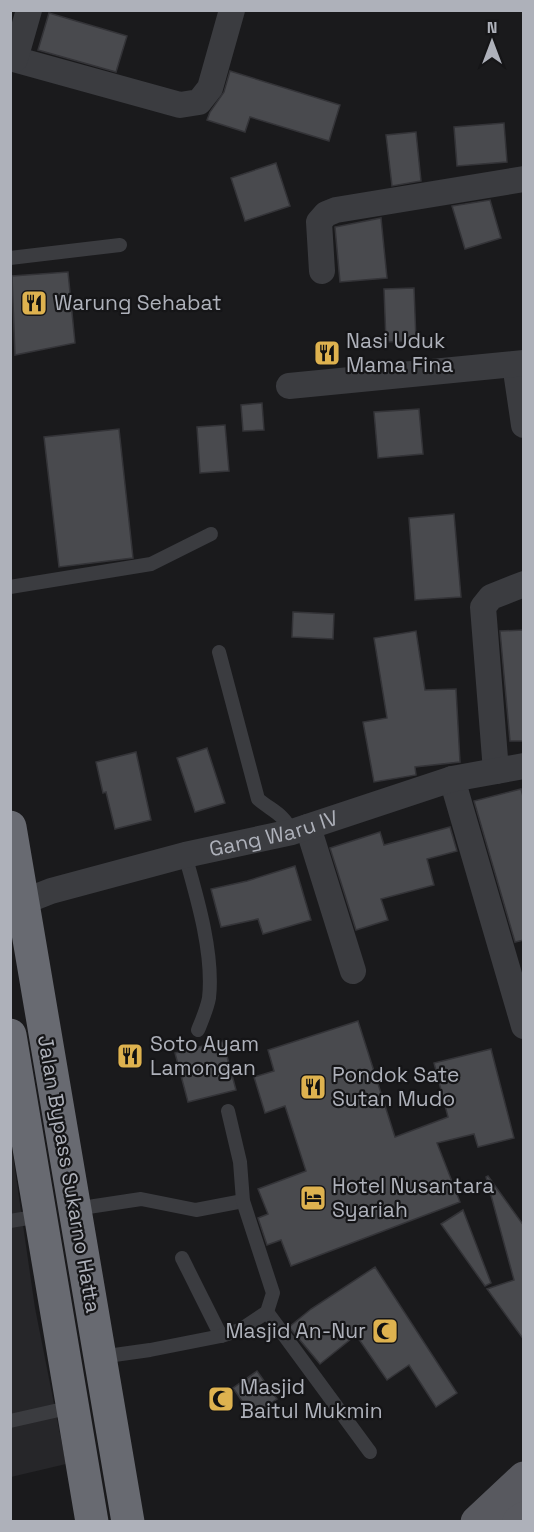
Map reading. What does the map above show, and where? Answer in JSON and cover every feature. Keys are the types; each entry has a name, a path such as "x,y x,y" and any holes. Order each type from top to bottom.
{"highway":[{"name":"Jalan Bypass Sukarno Hatta","path":"10,827 128,1521"},
{"name":"Jalan Bypass Sukarno Hatta","path":"10,1035 25,1219 72,1407 92,1521"}],"main road":[{"path":"477,1521 524,1478"},
{"path":"519,1521 524,1518"}],"street":[{"path":"29,10 13,58 180,105 199,102 210,88 232,10"},
{"path":"322,271 319,222 326,214 336,210 524,179"},
{"path":"289,386 519,364 524,425"},
{"path":"496,771 483,607 491,597 524,584"},
{"name":"Gang Waru IV","path":"23,902 51,891 185,855 300,829 452,779 524,766"},
{"path":"452,779 524,1026"},
{"path":"300,829 353,971"}],"lane":[{"path":"10,258 120,245"},
{"path":"10,587 151,564 211,534"},
{"path":"219,651 258,799 300,829"},
{"path":"185,855 200,909 210,974 208,1000 198,1030"},
{"path":"100,1357 221,1336 240,1330 267,1312 273,1293 243,1201 240,1162 228,1111"},
{"path":"75,1209 141,1199 196,1210 243,1201"},
{"path":"182,1258 221,1336"},
{"path":"267,1312 370,1452"},
{"path":"10,1421 72,1407"}],"shaded area":[{"path":"10,1149 12,1149 35,1308 66,1464 11,1477"}],"building":[{"path":"49,13 127,36 116,72 38,50"},
{"path":"230,71 340,105 329,141 250,117 245,132 207,120 224,92"},
{"path":"504,123 507,162 457,166 454,127"},
{"path":"416,132 421,181 392,186 386,135"},
{"path":"276,163 290,206 245,221 231,178"},
{"path":"490,200 501,238 465,249 452,206"},
{"path":"381,218 387,278 340,282 335,227"},
{"path":"68,272 75,343 15,355 12,276"},
{"path":"414,288 416,341 386,342 384,289"},
{"path":"262,403 264,430 243,431 241,405"},
{"path":"419,409 423,454 378,458 374,412"},
{"path":"225,425 229,471 200,473 197,427"},
{"path":"119,429 133,558 59,567 44,437"},
{"path":"454,514 461,597 415,600 409,518"},
{"path":"293,612 334,614 333,639 292,637"},
{"path":"524,630 524,741 510,741 500,631"},
{"path":"416,631 425,690 456,689 460,762 415,767 416,775 374,782 363,722 387,718 374,638"},
{"path":"207,748 225,803 195,812 177,758"},
{"path":"136,752 151,820 115,829 96,762"},
{"path":"521,789 524,800 524,940 515,942 474,801"},
{"path":"450,827 457,851 427,859 434,885 381,899 388,920 356,930 330,848 380,832 384,845"},
{"path":"295,866 311,920 263,934 258,919 221,927 211,889"},
{"path":"358,1021 395,1137 448,1117 434,1063 491,1049 514,1138 478,1147 474,1134 437,1143 460,1202 291,1266 281,1240 267,1245 258,1218 268,1214 258,1189 306,1171 285,1106 265,1113 254,1077 274,1071 268,1050"},
{"path":"223,1041 236,1090 188,1102 175,1053"},
{"path":"488,1176 524,1226 524,1340 487,1289 514,1280 486,1177"},
{"path":"463,1210 491,1283 485,1286 441,1224"},
{"name":"Masjid An-Nur","path":"375,1267 457,1393 436,1407 409,1365 387,1380 356,1335 320,1364 289,1327 311,1309"},
{"path":"257,1371 277,1399 252,1416 233,1388"}],"place":[{"name":"Warung Sehabat","path":"34,303"},
{"name":"Nasi Uduk Mama Fina","path":"327,353"},
{"name":"Soto Ayam Lamongan","path":"130,1056"},
{"name":"Pondok Sate Sutan Mudo","path":"313,1087"},
{"name":"Hotel Nusantara Syariah","path":"313,1198"},
{"name":"Masjid An-Nur","path":"385,1331"},
{"name":"Masjid Baitul Mukmin","path":"221,1399"}]}
